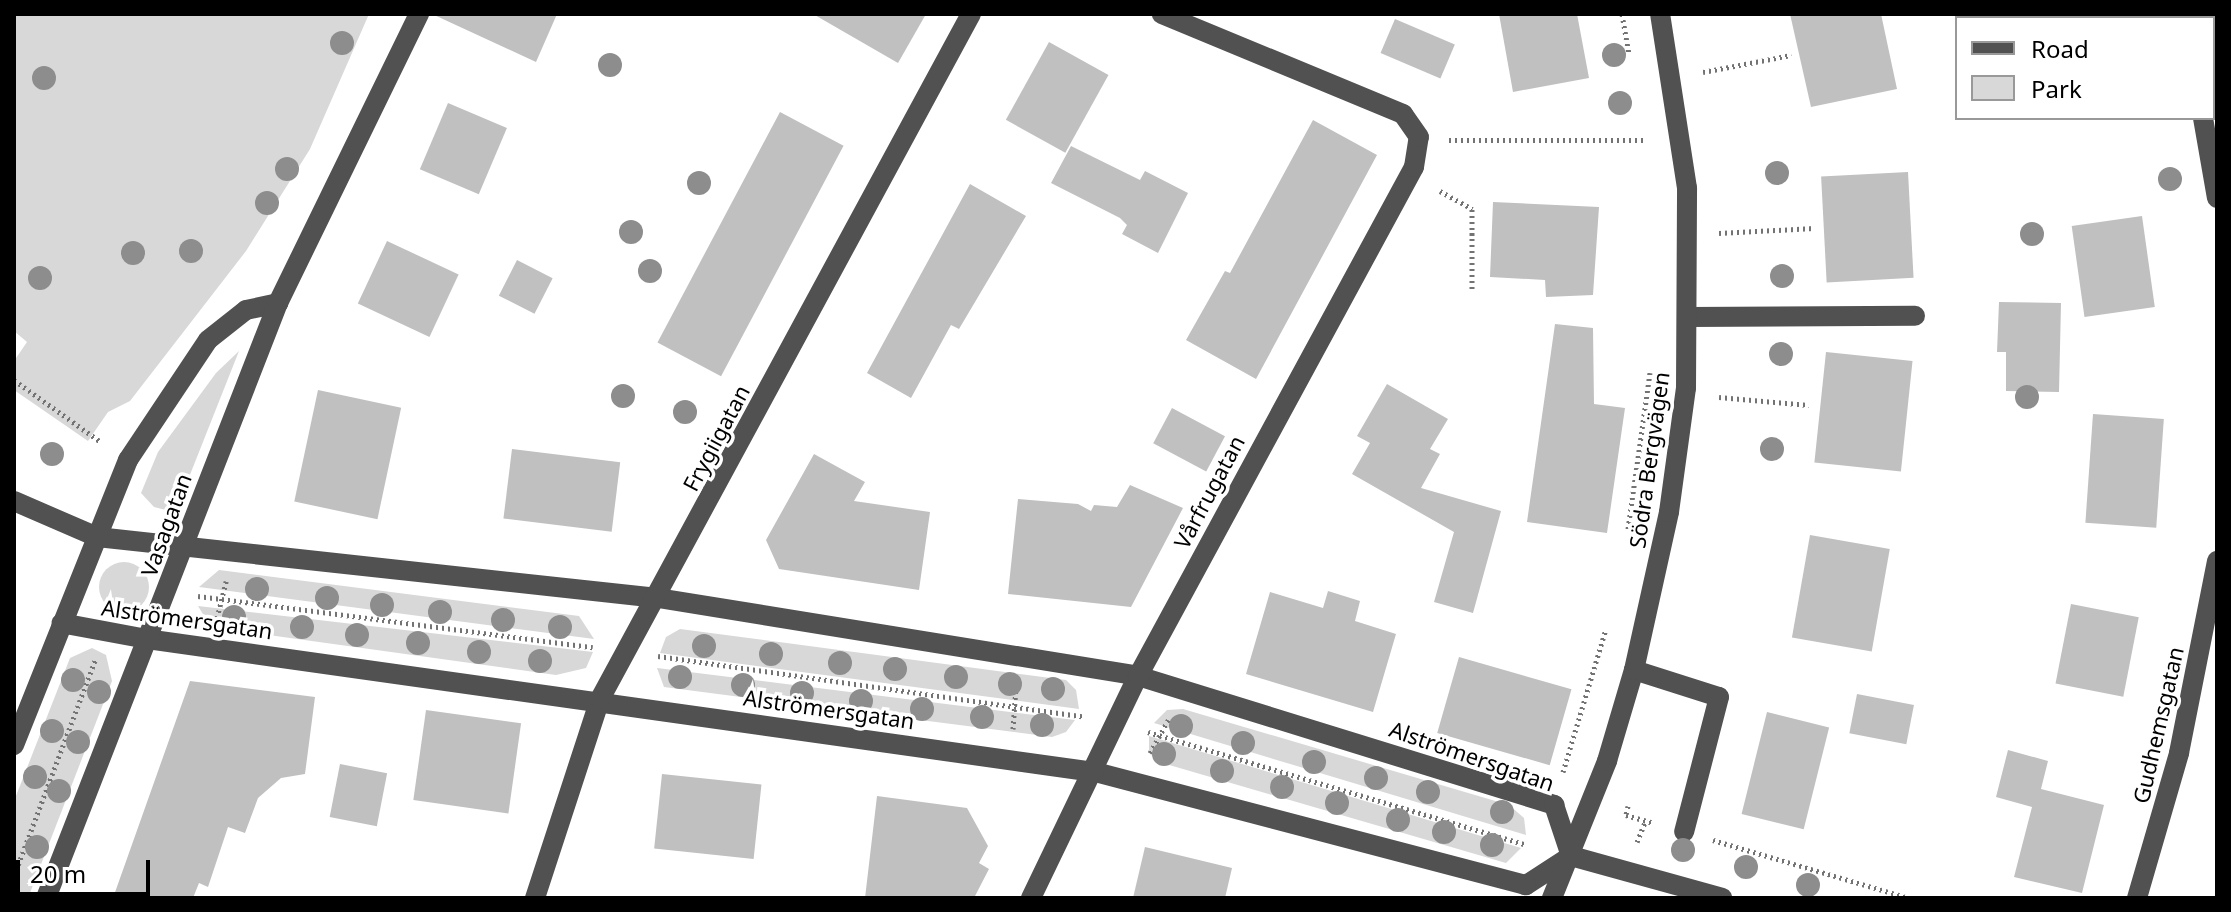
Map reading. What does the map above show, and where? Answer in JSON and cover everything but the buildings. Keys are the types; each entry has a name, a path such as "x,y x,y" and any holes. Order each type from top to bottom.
{"street":[{"name":"Vasagatan","path":"46,898 278,303 419,14"},
{"name":"Frygiigatan","path":"535,898 600,699 658,598 971,14"},
{"name":"Vårfrugatan","path":"1031,898 1138,676 1414,167 1419,137 1403,114 1162,14"},
{"name":"Södra Bergvägen","path":"1552,898 1607,761 1634,670 1669,512 1686,388 1689,317 1686,170 1660,14"},
{"path":"2203,120 2217,198"},
{"path":"14,745 128,460 208,340 246,310 278,303"},
{"path":"1689,317 1915,316"},
{"name":"Alströmersgatan","path":"14,501 97,537 658,598 1138,676 1554,805 1571,856"},
{"name":"Gudhemsgatan","path":"2137,898 2179,753 2217,561"},
{"name":"Alströmersgatan","path":"61,623 147,639 600,699 1094,772 1526,885"},
{"path":"1634,670 1719,697 1684,832"},
{"path":"1526,885 1571,856 1722,898"}],"path":[{"path":"1622,14 1630,61"},
{"path":"1702,73 1791,55"},
{"path":"1699,58 1705,88"},
{"path":"1642,124 1646,151"},
{"path":"1458,141 1644,140"},
{"path":"1440,191 1472,209 1472,289"},
{"path":"1719,220 1719,247"},
{"path":"1719,233 1814,228"},
{"path":"1627,539 1651,366"},
{"path":"14,380 128,460"},
{"path":"1715,412 1719,387"},
{"path":"1717,396 1809,405"},
{"path":"210,648 233,551"},
{"path":"201,596 628,651 1115,722 1538,849 1526,885"},
{"path":"1554,805 1608,622"},
{"path":"14,876 97,656"},
{"path":"1010,760 1019,656"},
{"path":"1134,782 1184,690"},
{"path":"1629,799 1626,815 1909,898"}],"green space":[{"path":"14,14 369,14 310,149 246,251 130,401 108,412 88,441 14,390 14,361 27,342 14,331"},
{"path":"239,351 178,505 166,510 154,507 141,493 158,452 216,373"},
{"path":"124,562 141,570 149,587 141,604 124,612 107,604 99,587 107,570"},
{"path":"219,570 579,616 594,639 199,587"},
{"path":"198,606 593,652 586,668 556,675 211,627"},
{"path":"680,629 1066,680 1076,690 1079,709 660,653 666,637"},
{"path":"92,648 106,655 112,681 28,898 14,898 14,801 70,658"},
{"path":"657,668 1075,720 1066,732 1052,737 664,687"},
{"path":"1183,709 1509,805 1524,818 1526,835 1154,723 1167,710"},
{"path":"1149,736 1521,848 1506,863 1159,762 1149,753"}]}
